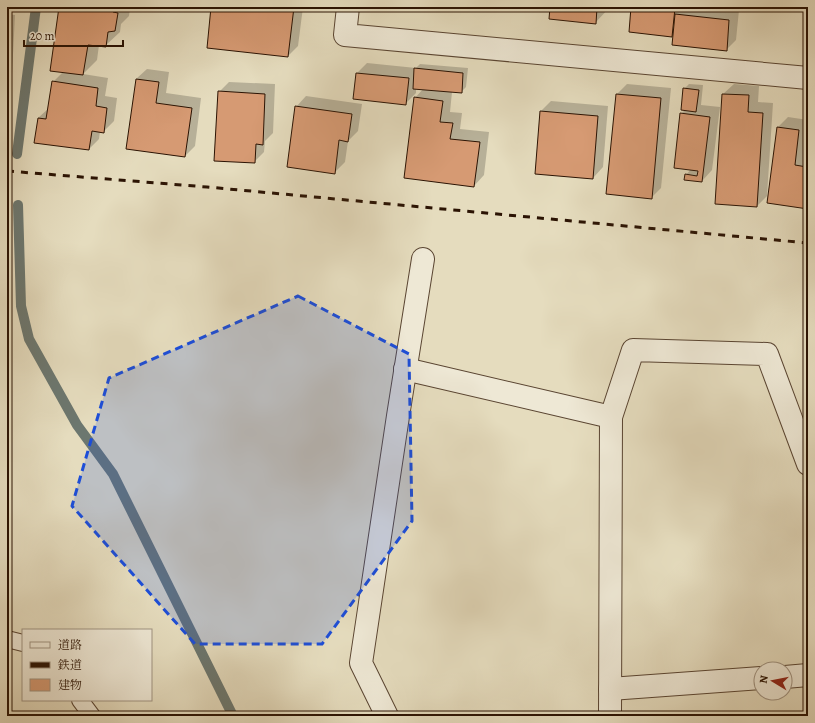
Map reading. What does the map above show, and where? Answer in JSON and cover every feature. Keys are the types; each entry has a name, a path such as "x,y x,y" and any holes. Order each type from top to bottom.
{"street":[{"path":"348,7 345,35 808,78"},
{"path":"387,716 361,663 405,369 424,259"},
{"path":"610,716 611,417 633,350 767,354 808,464"},
{"path":"405,369 611,417"},
{"path":"793,676 808,675"},
{"path":"610,689 753,679"}],"lane":[{"path":"7,639 22,643"},
{"path":"81,701 92,716"}],"highlighted area":[{"path":"298,296 409,354 412,521 322,644 195,644 72,506 109,378"}],"building":[{"path":"59,7 114,7 113,12 118,13 115,31 108,32 106,47 88,45 83,75 50,71"},
{"path":"211,7 294,7 288,57 207,48"},
{"path":"550,7 597,7 596,24 549,19"},
{"path":"631,7 675,8 672,37 629,32"},
{"path":"675,14 729,20 727,51 672,45"},
{"path":"414,68 463,73 462,93 413,89"},
{"path":"356,73 409,78 406,105 353,99"},
{"path":"136,79 159,82 156,103 192,108 185,157 126,149"},
{"path":"52,81 98,88 96,106 107,108 104,133 92,131 89,150 34,143 38,118 46,119"},
{"path":"683,88 699,90 696,112 681,110"},
{"path":"218,91 265,94 263,145 256,144 255,163 214,161"},
{"path":"616,94 661,98 652,199 606,194"},
{"path":"722,94 749,95 748,112 763,113 757,207 715,204"},
{"path":"414,97 443,101 440,122 453,123 450,139 480,142 474,187 404,178"},
{"path":"295,106 352,114 348,142 339,140 335,174 287,167"},
{"path":"540,111 598,116 593,179 535,174"},
{"path":"680,113 710,117 702,182 684,180 685,174 697,176 698,171 674,168"},
{"path":"777,127 799,130 795,165 807,167 808,209 767,203"}],"waterway":[{"path":"17,154 36,7"},
{"path":"18,205 21,306 29,339 77,425 113,474 233,716"}],"railway":[{"path":"7,171 207,187 808,243"}]}
